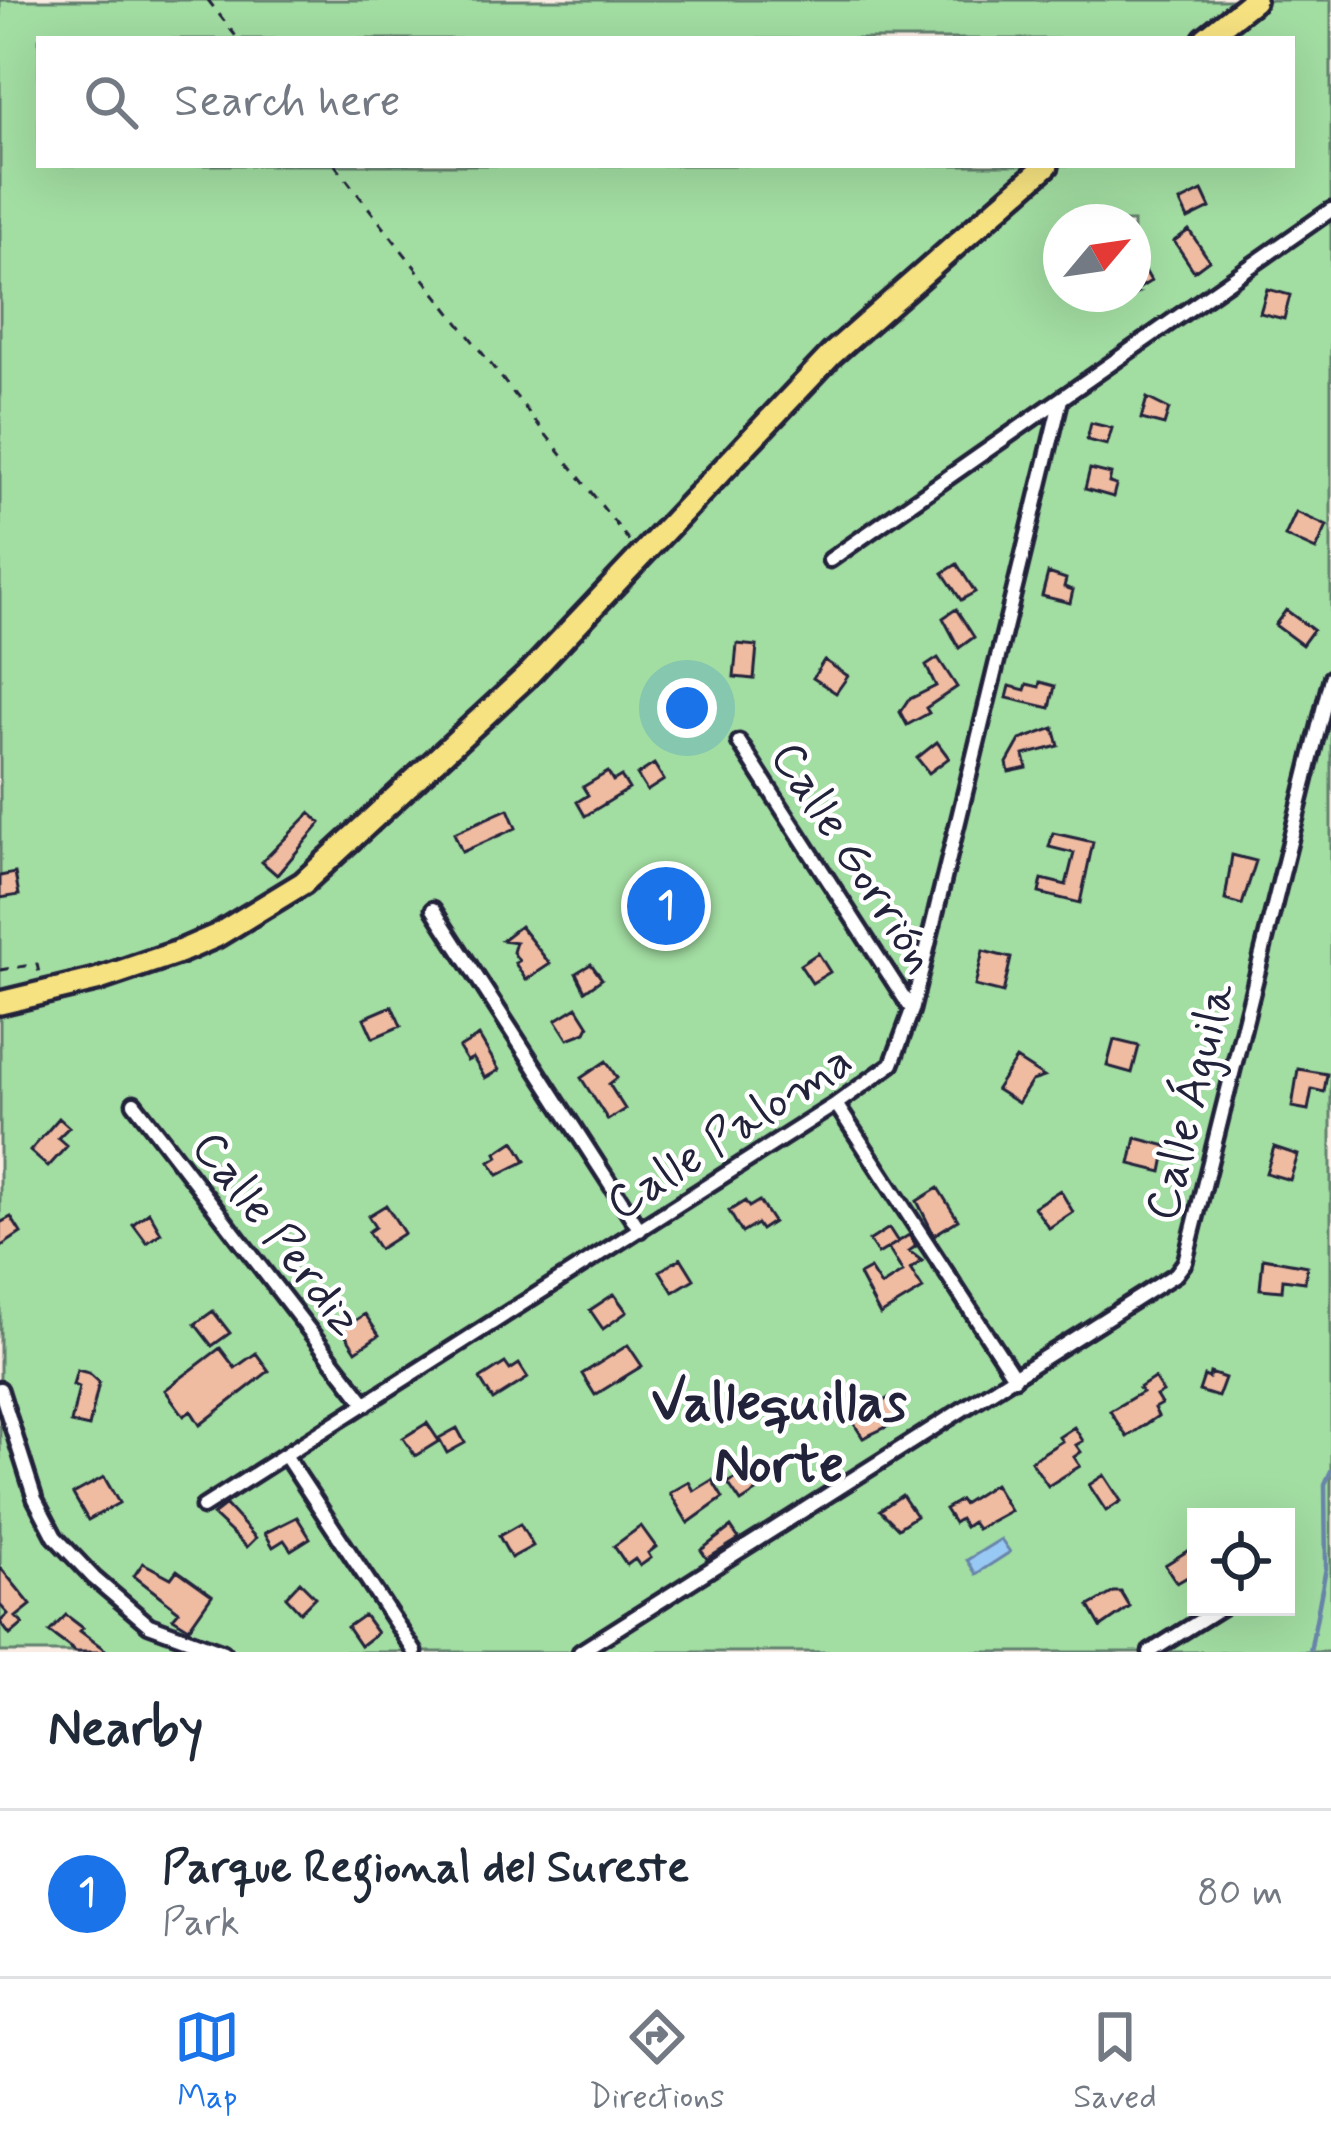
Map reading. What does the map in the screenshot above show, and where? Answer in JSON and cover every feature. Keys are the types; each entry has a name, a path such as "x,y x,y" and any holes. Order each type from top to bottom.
{"main road":[{"path":"1209,36 1254,0"},
{"path":"0,1004 179,952 231,928 303,884 481,722 832,354 1044,168"}],"street":[{"path":"830,560 1331,210"},
{"name":"Calle Paloma","path":"203,1507 892,1064 912,1010 1061,399"},
{"name":"Calle Águila","path":"580,1652 1176,1274 1185,1262 1331,678"},
{"name":"Calle Gorrión","path":"739,742 912,1010"},
{"path":"434,909 640,1230"},
{"name":"Calle Perdiz","path":"134,1103 366,1404"},
{"path":"836,1104 1015,1378"},
{"path":"0,1389 35,1499 55,1537 94,1579 149,1624 223,1652"},
{"path":"285,1455 416,1652"},
{"path":"1150,1652 1208,1616"}],"path":[{"path":"208,0 236,36"},
{"path":"337,168 641,556"},
{"path":"0,970 37,964 44,994"}],"green space":[{"path":"0,0 1331,0 1331,1652 0,1652"}],"water":[{"path":"1001,1539 1010,1552 976,1574 967,1560"}],"building":[{"path":"1202,191 1210,208 1188,219 1180,202"},
{"path":"1189,230 1209,260 1194,271 1174,241"},
{"path":"1267,289 1290,295 1284,319 1260,313"},
{"path":"1147,398 1169,409 1164,425 1141,419"},
{"path":"1091,423 1112,428 1107,445 1087,440"},
{"path":"1090,469 1111,474 1109,483 1116,485 1113,497 1085,489"},
{"path":"1296,512 1327,526 1316,550 1285,536"},
{"path":"957,564 975,592 961,600 943,573"},
{"path":"1048,573 1066,579 1064,587 1073,590 1070,603 1042,596"},
{"path":"956,609 974,637 959,648 943,618"},
{"path":"1286,610 1313,630 1302,645 1275,625"},
{"path":"737,644 757,646 754,679 734,677"},
{"path":"938,658 957,687 926,708 929,713 907,725 900,712 908,700 936,686 926,666"},
{"path":"824,660 848,676 836,693 813,678"},
{"path":"1040,682 1055,686 1050,708 1007,698 1010,686 1025,690 1027,684 1039,687"},
{"path":"1054,728 1059,746 1024,755 1027,768 1009,772 1007,763 1020,740"},
{"path":"937,742 949,758 929,773 917,758"},
{"path":"654,764 664,780 647,791 637,775"},
{"path":"608,772 613,781 621,776 629,789 585,816 577,802 588,795 583,787"},
{"path":"508,809 516,828 462,852 454,833"},
{"path":"310,813 321,823 277,875 262,862"},
{"path":"1053,833 1093,842 1080,903 1039,893 1042,879 1066,885 1074,853 1049,847"},
{"path":"1232,855 1256,861 1242,905 1225,900"},
{"path":"15,873 19,895 0,898 0,876"},
{"path":"520,926 550,964 526,980 515,963 519,961 513,952 516,942 502,940"},
{"path":"983,951 1011,958 1003,993 975,986"},
{"path":"818,953 830,972 812,983 800,965"},
{"path":"591,964 602,979 585,991 576,973"},
{"path":"392,1006 401,1026 373,1038 364,1018"},
{"path":"577,1007 589,1026 568,1039 556,1020"},
{"path":"479,1036 499,1070 485,1078 473,1058 467,1061 459,1048"},
{"path":"1114,1040 1139,1046 1132,1073 1107,1066"},
{"path":"1016,1059 1044,1077 1032,1081 1018,1103 996,1089"},
{"path":"606,1061 617,1078 609,1084 625,1109 608,1120 581,1078"},
{"path":"1298,1069 1327,1074 1324,1092 1312,1089 1308,1110 1292,1107"},
{"path":"59,1118 69,1127 58,1138 67,1146 48,1167 30,1151"},
{"path":"1136,1138 1167,1146 1162,1172 1130,1164"},
{"path":"514,1141 526,1161 498,1175 490,1162"},
{"path":"1274,1147 1298,1155 1290,1180 1266,1173"},
{"path":"938,1188 958,1220 934,1235 917,1201"},
{"path":"1060,1190 1073,1212 1049,1228 1034,1207"},
{"path":"745,1201 749,1207 759,1201 773,1222 742,1233 729,1211"},
{"path":"386,1205 404,1233 379,1249 368,1232 375,1227 368,1216"},
{"path":"149,1212 161,1233 147,1243 133,1224"},
{"path":"11,1217 21,1233 0,1247 0,1223"},
{"path":"889,1228 898,1242 878,1254 869,1241"},
{"path":"909,1235 916,1246 909,1251 922,1261 910,1269 923,1289 880,1315 859,1275 870,1269 881,1286 903,1272 888,1248"},
{"path":"681,1258 694,1279 673,1292 660,1271"},
{"path":"1263,1258 1307,1266 1305,1282 1283,1279 1282,1291 1260,1289"},
{"path":"614,1294 627,1312 603,1329 590,1310"},
{"path":"213,1311 230,1333 212,1346 195,1324"},
{"path":"365,1314 379,1335 356,1351 342,1329"},
{"path":"628,1345 642,1366 595,1395 582,1374"},
{"path":"220,1348 235,1368 256,1353 269,1371 200,1425 191,1411 184,1416 165,1390"},
{"path":"505,1363 510,1370 519,1364 528,1378 493,1400 480,1379"},
{"path":"77,1370 99,1382 89,1427 71,1423 79,1387 73,1385"},
{"path":"1210,1373 1225,1378 1218,1397 1199,1391"},
{"path":"1154,1378 1163,1392 1156,1396 1161,1404 1154,1408 1158,1416 1127,1437 1110,1411 1142,1392 1139,1388"},
{"path":"871,1395 877,1405 890,1397 903,1419 863,1438 846,1411"},
{"path":"427,1423 439,1441 415,1456 403,1438"},
{"path":"1074,1427 1083,1441 1076,1445 1081,1452 1074,1457 1080,1466 1048,1486 1031,1461"},
{"path":"457,1428 465,1443 447,1453 439,1438"},
{"path":"746,1471 758,1491 741,1502 728,1483"},
{"path":"1104,1475 1121,1501 1106,1511 1089,1485"},
{"path":"104,1477 119,1503 88,1520 73,1494"},
{"path":"712,1480 723,1498 688,1523 670,1493 689,1482 694,1491"},
{"path":"994,1484 1010,1511 977,1529 972,1522 965,1527 960,1519 954,1523 945,1509 960,1500 963,1504"},
{"path":"902,1495 916,1516 898,1528 880,1510"},
{"path":"226,1505 256,1538 247,1547 213,1515"},
{"path":"297,1517 310,1538 291,1550 284,1540 273,1547 265,1533"},
{"path":"520,1524 533,1546 511,1558 499,1536"},
{"path":"641,1526 656,1547 640,1566 635,1559 627,1565 614,1546"},
{"path":"731,1527 739,1539 707,1559 701,1550"},
{"path":"1187,1551 1187,1577 1177,1583 1165,1565"},
{"path":"143,1563 171,1578 177,1570 212,1595 189,1628 173,1618 179,1611 134,1576"},
{"path":"0,1567 31,1605 16,1617 23,1624 10,1635 0,1622 8,1614 0,1605"},
{"path":"300,1582 315,1597 300,1612 286,1597"},
{"path":"1121,1592 1130,1607 1101,1627 1089,1606"},
{"path":"66,1615 108,1652 76,1652 49,1632"},
{"path":"364,1615 377,1633 360,1646 347,1627"}],"waterway":[{"path":"1310,1652 1326,1568 1325,1484 1331,1471"}],"place":[{"name":"Parque Regional del Sureste","path":"666,906"}],"district":[{"name":"Vallequillas Norte","path":"779,1431"}]}
